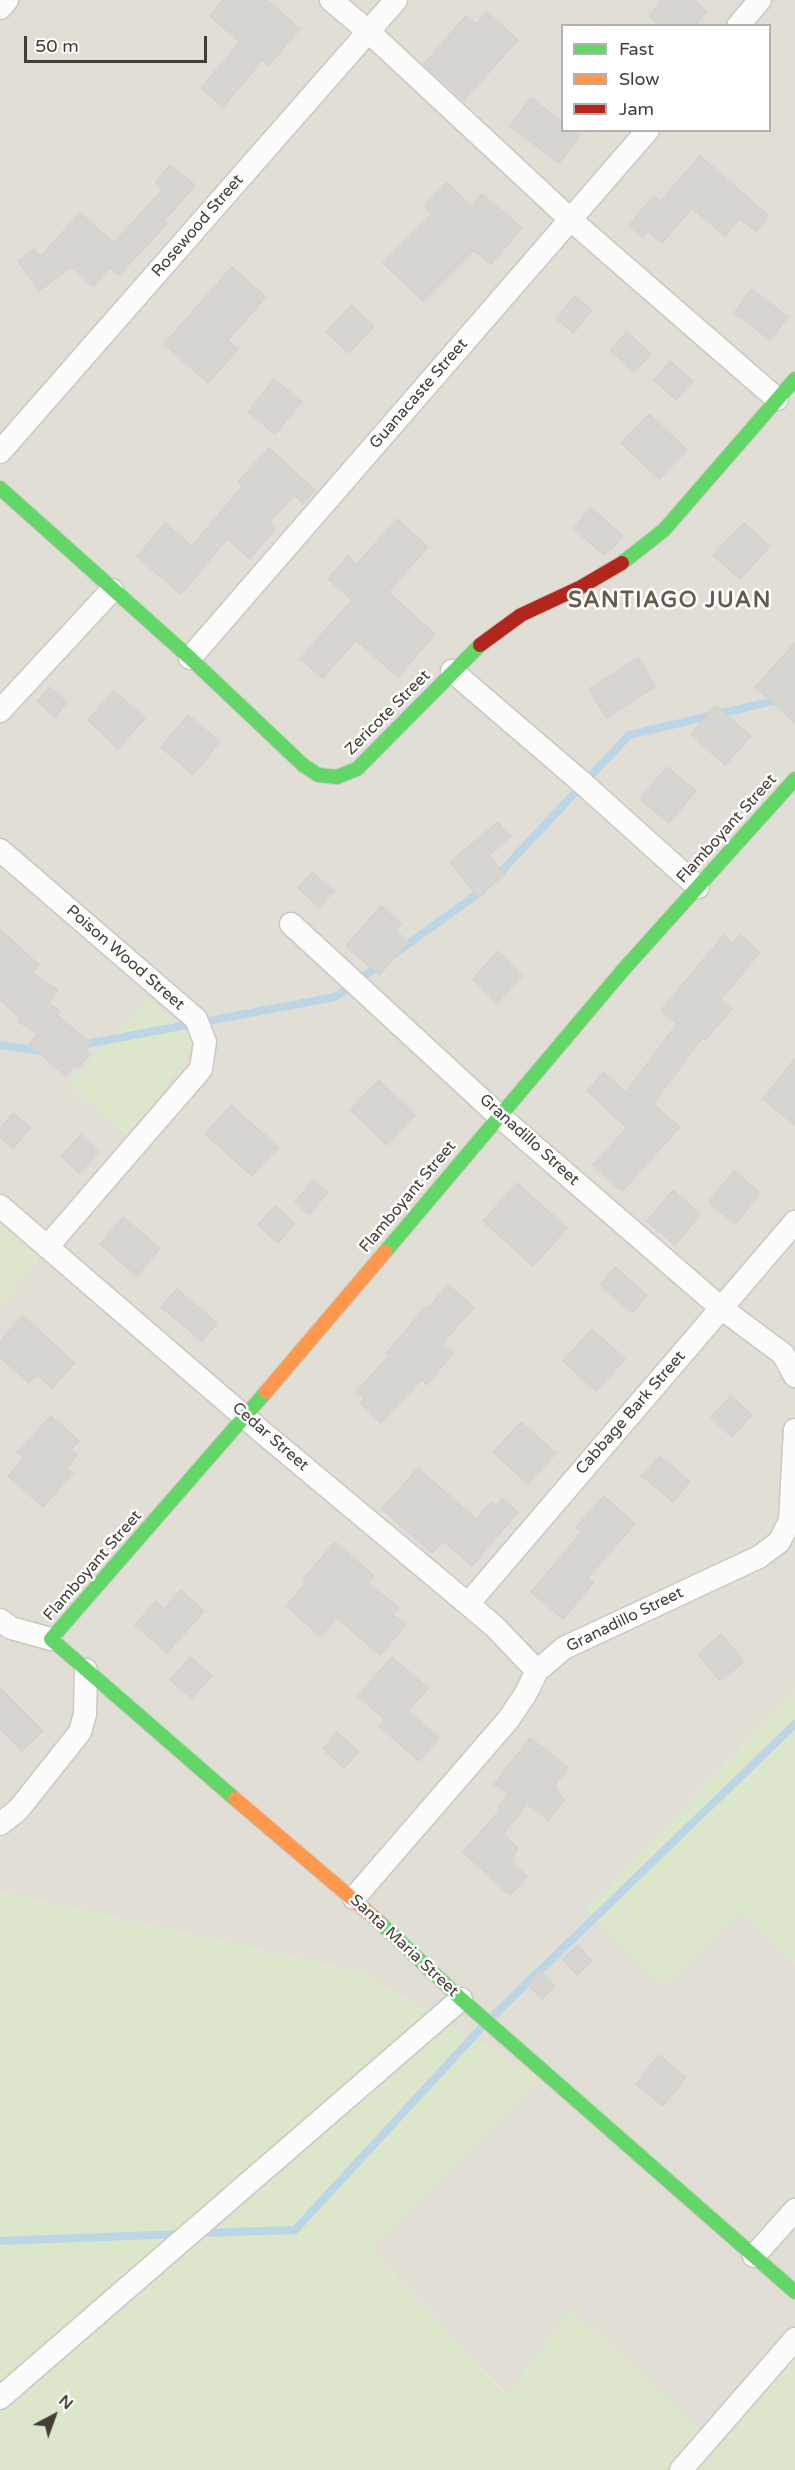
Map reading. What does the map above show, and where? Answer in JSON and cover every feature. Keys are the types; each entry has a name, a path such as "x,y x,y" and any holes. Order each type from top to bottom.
{"street":[{"path":"0,8 6,0"},
{"path":"331,0 369,32 571,220 777,399"},
{"name":"Rosewood Street","path":"0,452 396,0"},
{"path":"740,24 760,0"},
{"name":"Guanacaste Street","path":"190,658 646,132"},
{"name":"Zericote Street","path":"0,488 190,658 303,765 318,775 337,777 357,769 472,651 521,615 581,587 629,559 664,530 795,379"},
{"path":"0,711 112,590"},
{"path":"452,671 578,779 698,887"},
{"name":"Flamboyant Street","path":"51,1639 245,1417 498,1115 795,779"},
{"name":"Poison Wood Street","path":"0,850 196,1019 205,1042 201,1069 47,1247"},
{"name":"Granadillo Street","path":"291,924 498,1115 721,1308 789,1352 795,1376"},
{"name":"Cedar Street","path":"0,1206 245,1417 495,1627 537,1671"},
{"name":"Cabbage Bark Street","path":"468,1604 795,1222"},
{"name":"Granadillo Street","path":"354,1898 508,1720 537,1671 564,1648 759,1557 780,1542 790,1521 795,1430"},
{"name":"Santa Maria Street","path":"0,1620 11,1628 51,1639 146,1724 354,1898 462,1999 795,2292"},
{"path":"0,1824 18,1810 80,1732 86,1714 86,1670"},
{"path":"0,2397 462,1999"},
{"path":"754,2256 795,2210"},
{"path":"681,2470 795,2339"}],"shaded area":[{"path":"0,0 795,0 795,1690 587,1911 740,1911 795,1964 795,2332 703,2432 507,2395 371,2250 539,2077 360,1972 0,1892"}],"green space":[{"path":"148,998 196,1041 131,1140 68,1085"},
{"path":"0,1220 41,1258 0,1305"},
{"path":"795,1690 795,1964 740,1911 663,1987 587,1911"},
{"path":"0,1892 360,1972 539,2077 372,2250 506,2395 571,2310 703,2432 795,2332 795,2470 0,2470"}],"building":[{"path":"223,0 267,0 300,29 268,66 262,60 223,107 201,88 240,42 210,16"},
{"path":"662,0 694,0 707,11 697,24 658,24 649,16"},
{"path":"487,12 518,40 464,100 424,64 466,16 476,24"},
{"path":"531,98 561,121 561,132 576,132 580,135 559,163 510,126"},
{"path":"700,156 769,216 756,232 740,218 725,236 692,208 662,243 648,231 643,238 629,225 654,196 660,202"},
{"path":"170,165 195,185 164,221 167,224 119,275 110,268 93,286 72,267 39,291 18,261 34,249 40,257 80,213 114,243 163,189 156,182"},
{"path":"447,182 471,206 482,194 522,228 491,264 474,250 423,301 383,263 432,214 424,206"},
{"path":"232,267 266,297 228,340 238,349 208,383 164,344"},
{"path":"752,289 788,317 770,340 734,313"},
{"path":"575,296 592,310 573,333 556,318"},
{"path":"351,305 374,326 349,353 326,332"},
{"path":"627,332 651,354 634,372 610,350"},
{"path":"670,361 693,381 676,400 654,380"},
{"path":"274,379 302,402 275,434 248,412"},
{"path":"649,414 687,450 659,479 621,443"},
{"path":"269,448 315,490 303,503 294,495 269,523 275,529 250,559 227,539 181,594 137,557 165,523 192,546 243,486 238,482"},
{"path":"591,508 623,536 614,547 603,554 573,528"},
{"path":"397,519 428,547 388,592 435,634 398,677 356,640 323,678 300,659 352,600 328,579 348,556 357,564"},
{"path":"744,523 770,546 740,579 713,555"},
{"path":"795,643 795,723 755,687"},
{"path":"638,658 656,686 607,718 589,689"},
{"path":"50,687 67,703 55,718 37,701"},
{"path":"114,691 145,718 118,749 88,720"},
{"path":"716,706 751,736 725,765 691,734"},
{"path":"188,715 220,742 193,775 161,747"},
{"path":"667,767 696,791 669,823 640,799"},
{"path":"498,822 511,837 489,855 505,874 478,897 450,862"},
{"path":"312,872 334,891 319,907 298,888"},
{"path":"381,906 401,924 395,930 408,942 379,975 346,946"},
{"path":"0,929 39,965 32,973 58,990 49,1003 60,1011 57,1015 91,1044 86,1050 90,1053 77,1069 73,1066 66,1076 29,1044 38,1034 18,1021 20,1018 0,1000"},
{"path":"724,935 733,943 740,935 760,952 721,999 732,1009 705,1040 702,1038 653,1104 680,1127 622,1191 593,1165 627,1128 587,1091 603,1072 626,1092 677,1024 661,1010"},
{"path":"498,951 522,976 497,1003 473,979"},
{"path":"795,1059 795,1125 763,1099"},
{"path":"379,1080 415,1115 387,1145 350,1110"},
{"path":"231,1105 278,1147 252,1176 205,1134"},
{"path":"13,1113 31,1127 13,1148 0,1137 0,1129"},
{"path":"81,1135 99,1152 79,1173 61,1156"},
{"path":"734,1171 760,1193 735,1224 709,1202"},
{"path":"313,1180 328,1192 309,1214 295,1202"},
{"path":"517,1183 567,1228 533,1266 483,1221"},
{"path":"673,1190 700,1214 675,1245 647,1221"},
{"path":"275,1206 295,1223 278,1243 258,1225"},
{"path":"123,1217 160,1248 137,1276 100,1244"},
{"path":"615,1267 647,1295 632,1313 600,1285"},
{"path":"448,1285 474,1307 442,1344 453,1353 427,1385 421,1380 381,1423 360,1403 364,1399 356,1392 390,1355 387,1353 426,1306 428,1308"},
{"path":"177,1289 217,1323 202,1341 161,1307"},
{"path":"23,1316 75,1363 52,1388 37,1375 29,1383 0,1357 0,1341"},
{"path":"592,1329 625,1359 596,1391 563,1361"},
{"path":"731,1396 752,1415 732,1437 711,1417"},
{"path":"51,1416 79,1441 71,1449 77,1455 67,1468 73,1473 43,1507 8,1476 24,1458 18,1452"},
{"path":"521,1422 556,1453 528,1484 493,1452"},
{"path":"659,1456 690,1481 673,1502 642,1476"},
{"path":"418,1468 476,1519 491,1502 496,1506 502,1499 518,1512 472,1566 443,1541 432,1553 382,1509"},
{"path":"604,1496 635,1524 588,1577 594,1582 563,1619 531,1592 582,1532 576,1527"},
{"path":"335,1542 374,1576 368,1583 399,1608 393,1614 406,1625 380,1655 337,1618 320,1636 286,1606 307,1582 303,1579"},
{"path":"181,1590 204,1611 167,1653 135,1625 156,1601 164,1609"},
{"path":"721,1634 744,1662 720,1681 698,1654"},
{"path":"190,1657 212,1675 192,1698 170,1680"},
{"path":"392,1657 428,1688 408,1711 439,1738 419,1761 379,1726 385,1720 358,1696"},
{"path":"0,1688 43,1731 22,1751 0,1729"},
{"path":"337,1732 359,1752 344,1768 323,1749"},
{"path":"530,1738 569,1768 554,1786 564,1800 548,1820 527,1804 503,1834 518,1848 511,1862 527,1877 510,1895 463,1852 501,1809 498,1807 508,1794 494,1784"},
{"path":"578,1945 592,1961 577,1975 563,1959"},
{"path":"541,1971 555,1986 542,1999 528,1985"},
{"path":"659,2055 686,2077 663,2106 636,2084"}],"waterway":[{"path":"496,877 629,735 795,696"},
{"path":"393,955 483,890"},
{"path":"81,1045 335,997 381,964"},
{"path":"0,1045 46,1052"},
{"path":"493,2016 795,1724"},
{"path":"199,2233 295,2230 482,2027"},
{"path":"0,2241 181,2234"}],"traffic: fast":[{"path":"622,563 664,530 795,379"},
{"path":"0,488 190,658 303,765 318,775 337,777 357,769 480,645"},
{"path":"385,1252 624,969 795,779"},
{"path":"235,1799 51,1639 266,1392"},
{"path":"376,1919 461,1999 795,2292"}],"traffic: slow":[{"path":"266,1392 385,1252"},
{"path":"235,1799 376,1919"}],"traffic: jam":[{"path":"480,645 521,615 581,587 622,563"}],"district":[{"name":"SANTIAGO JUAN","path":"670,601"}]}
